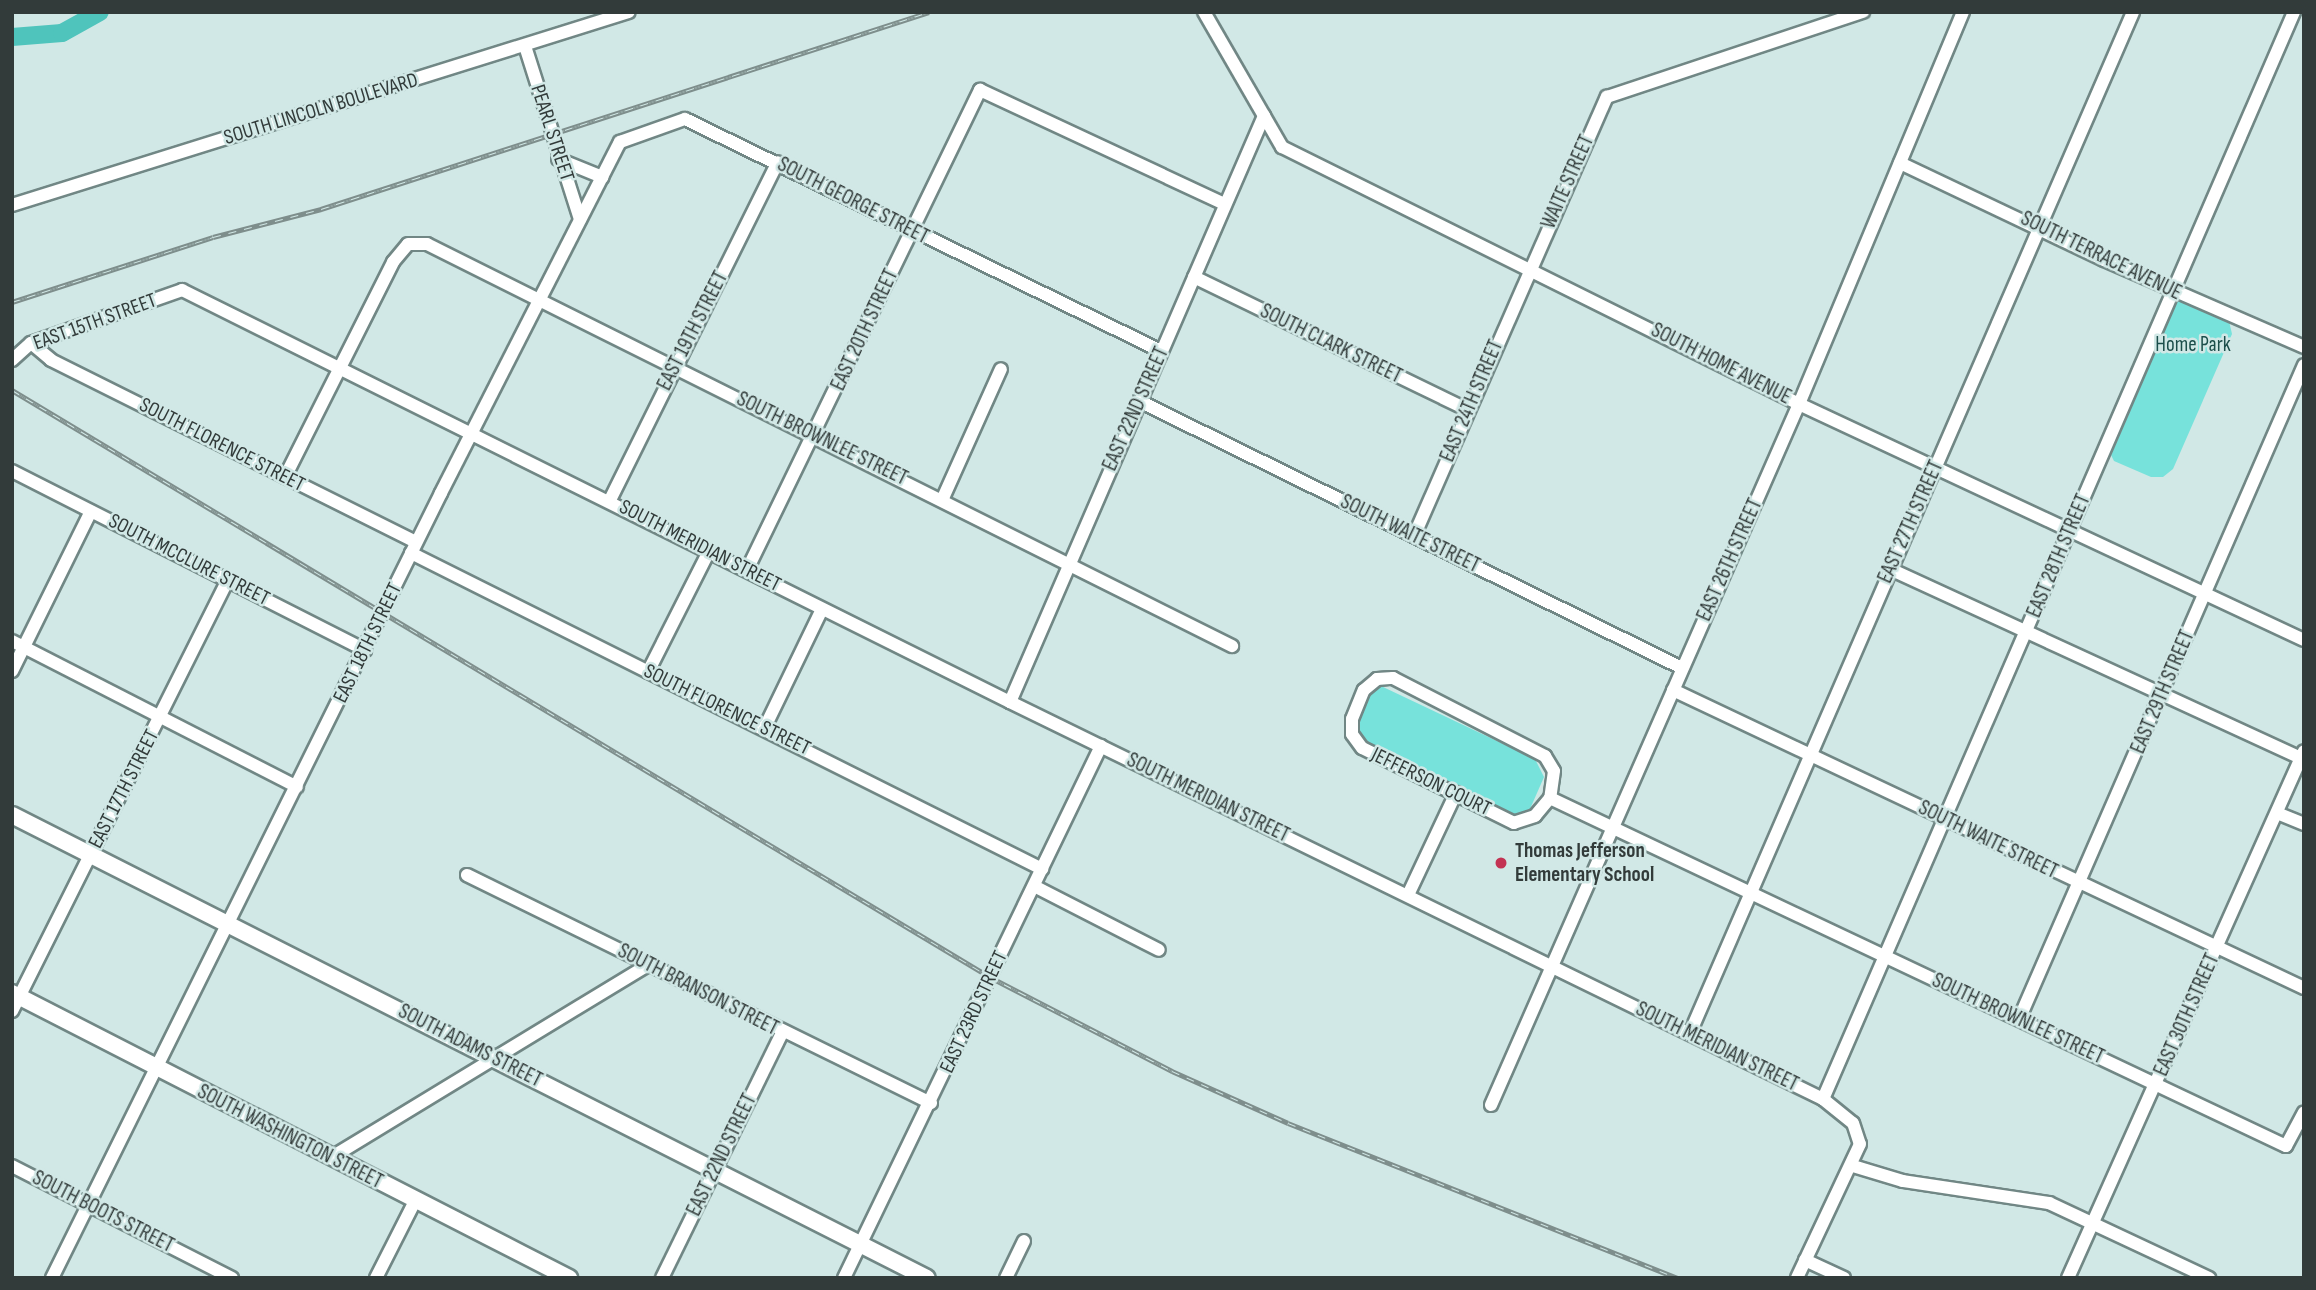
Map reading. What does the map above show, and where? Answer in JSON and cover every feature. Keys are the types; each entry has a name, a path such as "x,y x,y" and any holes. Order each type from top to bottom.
{"main road":[{"name":"SOUTH ADAMS STREET","path":"12,815 927,1278"},
{"name":"SOUTH WASHINGTON STREET","path":"15,1000 156,1068 569,1278"}],"street":[{"name":"SOUTH LINCOLN BOULEVARD","path":"12,205 629,12"},
{"name":"SOUTH HOME AVENUE","path":"1205,12 1282,147 1530,267 1799,404 1937,466 2304,640"},
{"name":"WAITE STREET","path":"1530,267 1606,97 1863,12"},
{"name":"EAST 26TH STREET","path":"1491,1105 1554,969 1612,828 1799,404 1963,12"},
{"name":"EAST 27TH STREET","path":"1690,1033 2133,12"},
{"name":"EAST 28TH STREET","path":"1823,1100 2294,12"},
{"name":"PEARL STREET","path":"525,46 558,159 580,219"},
{"name":"EAST 20TH STREET","path":"747,570 815,436 980,90 1225,204"},
{"name":"EAST 22ND STREET","path":"1010,702 1264,116"},
{"name":"SOUTH GEORGE STREET","path":"580,219 620,142 685,119 778,162 911,233 1161,351"},
{"path":"558,159 602,177"},
{"name":"EAST 19TH STREET","path":"610,500 778,162"},
{"name":"SOUTH TERRACE AVENUE","path":"1900,163 2040,226 2172,291 2304,347"},
{"name":"EAST 18TH STREET","path":"52,1278 580,219"},
{"name":"SOUTH BROWNLEE STREET","path":"341,367 393,262 408,244 427,244 943,498 1232,646"},
{"name":"EAST 24TH STREET","path":"1414,536 1530,267"},
{"name":"SOUTH CLARK STREET","path":"1194,277 1468,410"},
{"name":"SOUTH MERIDIAN STREET","path":"182,290 610,500 1010,702 1823,1100 1853,1122 1860,1144 1853,1166"},
{"name":"EAST 15TH STREET","path":"12,360 31,343 182,290"},
{"name":"SOUTH FLORENCE STREET","path":"31,343 51,360 285,477 648,672 765,727 1042,869"},
{"name":"EAST 29TH STREET","path":"2020,1017 2164,692 2304,365"},
{"path":"285,477 341,367"},
{"path":"943,498 1001,369"},
{"name":"SOUTH WAITE STREET","path":"1139,401 1682,668"},
{"name":"SOUTH MCCLURE STREET","path":"12,471 365,650"},
{"path":"12,671 18,644 91,510"},
{"path":"648,672 709,551"},
{"path":"1890,569 2302,755"},
{"name":"EAST 17TH STREET","path":"15,1000 228,581"},
{"path":"765,727 822,609"},
{"path":"18,644 297,787"},
{"name":"JEFFERSON COURT","path":"1393,678 1545,756 1554,771 1550,798 1535,816 1514,824 1362,748 1352,734 1352,719 1364,690 1377,679 1393,678"},
{"name":"SOUTH WAITE STREET","path":"1673,690 1810,758 1946,818 2216,949 2304,988"},
{"name":"EAST 23RD STREET","path":"844,1278 931,1103 1101,746"},
{"name":"EAST 30TH STREET","path":"2068,1278 2302,755"},
{"path":"1408,895 1456,793"},
{"name":"SOUTH BROWNLEE STREET","path":"1550,798 1751,891 1884,957 2020,1017 2286,1146 2304,1112"},
{"path":"2277,813 2304,824"},
{"name":"SOUTH BRANSON STREET","path":"467,875 782,1033 931,1103"},
{"path":"1034,886 1159,950"},
{"path":"332,1157 648,965"},
{"name":"EAST 22ND STREET","path":"662,1278 782,1033"},
{"name":"SOUTH BOOTS STREET","path":"12,1166 232,1278"},
{"path":"1797,1278 1853,1166 1903,1181 2049,1203 2209,1278"},
{"path":"376,1278 415,1200"},
{"path":"1006,1278 1024,1241"},
{"path":"1805,1260 1844,1278"}],"green space":[{"name":"Home Park","path":"2178,299 2229,321 2232,334 2173,469 2163,477 2151,477 2114,461 2111,455"},
{"path":"1381,686 1535,759 1544,777 1530,809 1514,816 1504,813 1359,738 1354,723 1367,692"}],"waterway":[{"path":"12,37 62,33 100,12"}],"railway":[{"path":"12,302 213,237 321,209 929,12"},
{"path":"12,390 990,977 1172,1071 1288,1123 1677,1278"}],"place":[{"name":"Thomas Jefferson Elementary School","path":"1501,863"}]}
